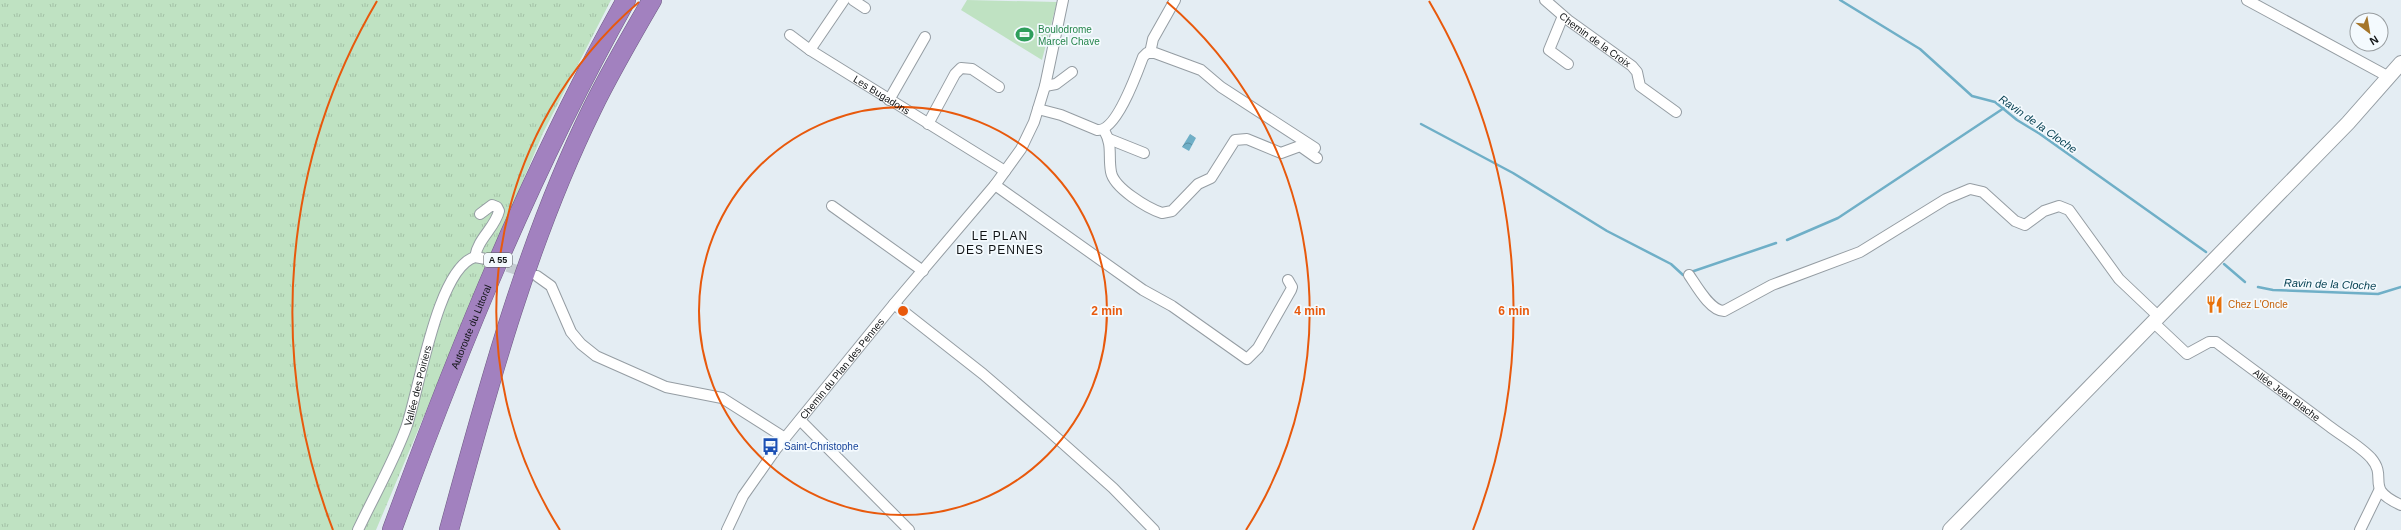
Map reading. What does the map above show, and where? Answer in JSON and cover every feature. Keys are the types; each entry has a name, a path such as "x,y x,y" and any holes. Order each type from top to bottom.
{"highway":[{"name":"Autoroute du Littoral","path":"392,530 431,422 481,297 548,146 626,0"},
{"name":"A 55","path":"449,530 511,314 540,232 592,109 652,0"}],"main road":[{"path":"1950,530 2348,123 2386,75 2401,52"},
{"path":"2386,75 2401,63"}],"street":[{"path":"810,50 844,0"},
{"path":"853,0 865,8"},
{"name":"Chemin du Plan des Pennes","path":"728,530 735,510 752,480 894,304 995,185 1021,149 1038,109 1045,86 1063,0"},
{"path":"1150,53 1201,70 1221,87 1316,153 1300,146 1281,153 1247,139 1239,138 1232,142 1211,178 1198,184 1172,211 1162,213 1124,191 1113,179 1106,134 1114,121 1143,57 1150,53 1153,39 1175,0"},
{"name":"Chemin de la Croix","path":"1545,0 1563,16 1632,66 1637,72 1640,86 1676,112"},
{"path":"2247,0 2386,75"},
{"path":"1563,16 1549,50 1568,64"},
{"name":"Les Bugadons","path":"790,35 810,50 1005,171"},
{"path":"890,100 925,37"},
{"path":"925,122 954,64"},
{"path":"925,122 955,74 961,68 972,69 1000,87"},
{"path":"1045,86 1056,84 1072,72"},
{"path":"1038,109 1061,115 1098,130 1144,152"},
{"path":"995,185 1143,290 1172,306 1247,359 1258,348 1291,290 1292,287 1288,280"},
{"path":"1689,275 1712,305 1719,311 1724,311 1772,285 1860,252 1946,199 1970,189 1983,192 2015,221 2025,225 2044,211 2059,206 2069,210 2119,279 2155,319"},
{"path":"480,214 492,206 496,207 499,211 496,219 478,244 475,257 486,259"},
{"path":"832,206 923,271"},
{"name":"Vallée des Poiriers","path":"358,530 407,426 420,384 433,324 442,299 464,264 475,257"},
{"path":"537,276 551,286 571,332 581,344 596,356 666,387 722,398 785,438"},
{"path":"894,304 983,374 1049,431 1113,488 1154,530"},
{"name":"Allée Jean Blache","path":"2155,319 2187,354 2209,342 2216,342 2371,458 2378,474 2379,491"},
{"path":"800,420 909,530"},
{"path":"2360,530 2379,491 2386,498 2401,505"}],"green space":[{"path":"0,0 611,0 543,133 376,530 0,530"},
{"name":"Boulodrome Marcel Chave","path":"967,0 1057,2 1042,60 961,10"}],"water":[{"path":"1190,134 1196,138 1189,151 1182,147"}],"waterway":[{"name":"Ravin de la Cloche","path":"1840,0 1920,49 1972,96 1995,102 2017,120 2040,134 2206,252"},
{"path":"1787,240 1838,218 2004,108"},
{"path":"1421,124 1513,173 1607,231 1671,264 1683,275"},
{"path":"1691,272 1776,243"},
{"name":"Ravin de la Cloche","path":"2224,264 2245,282"},
{"name":"Ravin de la Cloche","path":"2258,287 2273,290 2378,294 2401,287"}],"tunnel":[{"path":"493,262 529,274"}],"place":[{"name":"Boulodrome Marcel Chave","path":"1025,35"},
{"name":"Chez L'Oncle","path":"2215,304"},
{"name":"Saint-Christophe","path":"771,446"}],"district":[{"name":"LE PLAN DES PENNES","path":"1000,243"}]}
